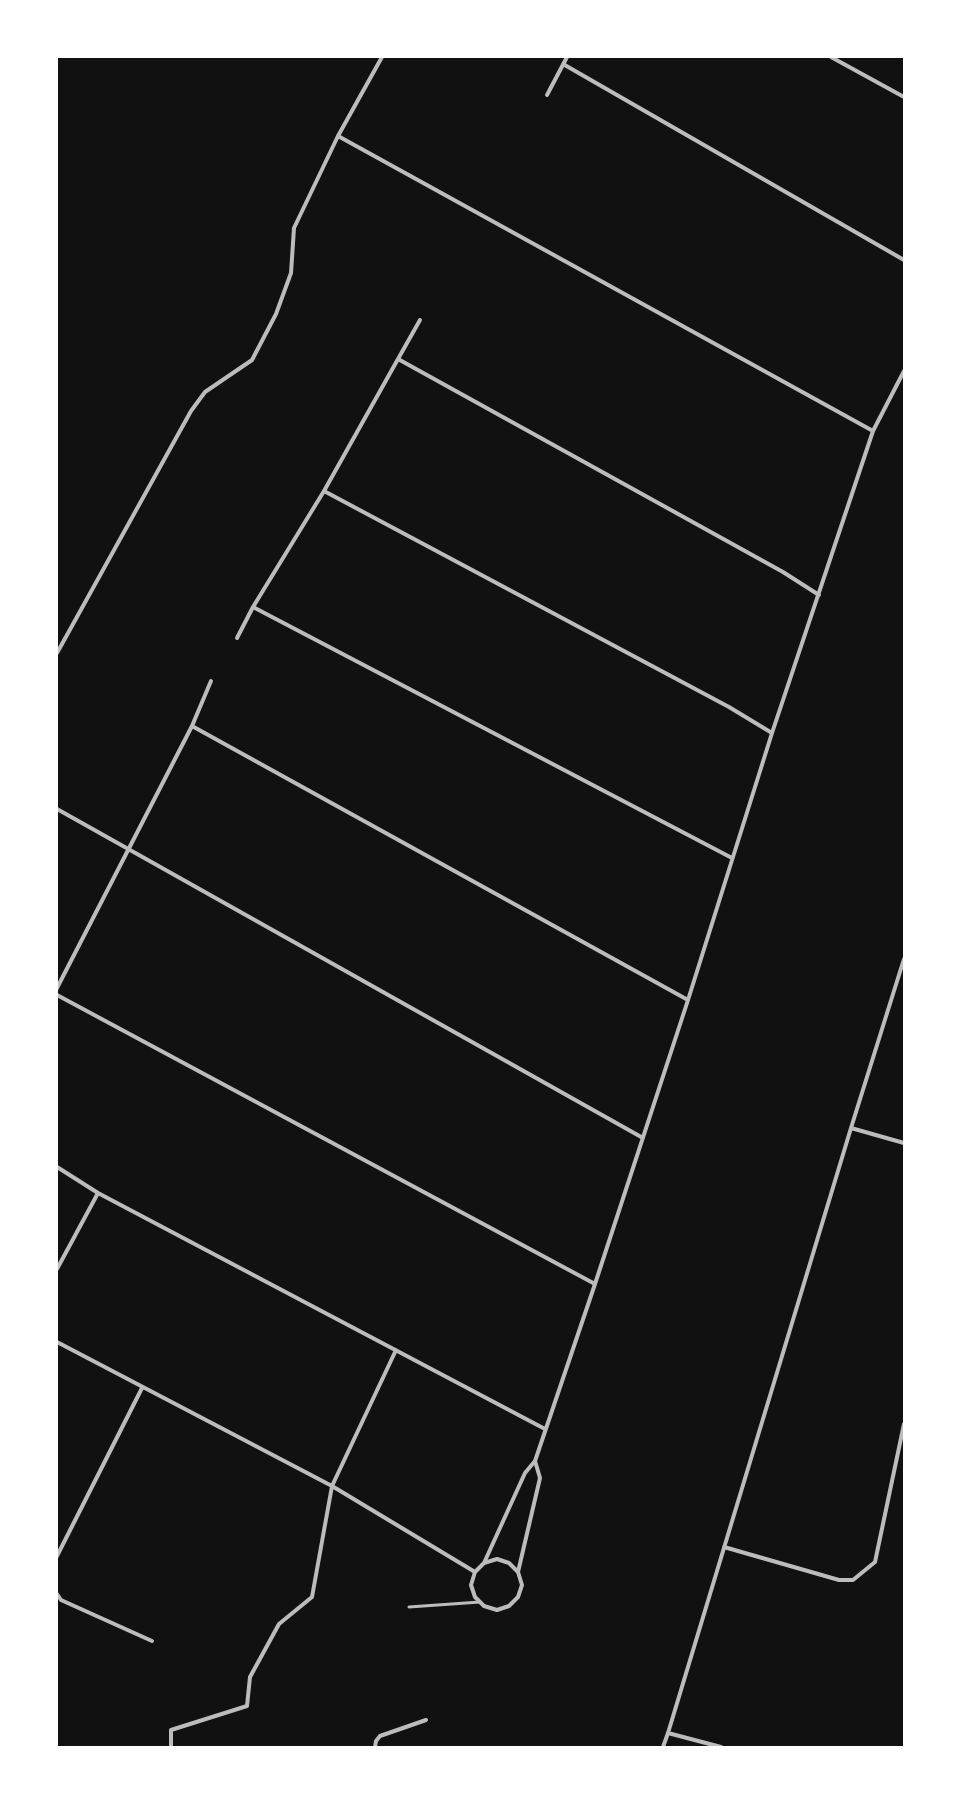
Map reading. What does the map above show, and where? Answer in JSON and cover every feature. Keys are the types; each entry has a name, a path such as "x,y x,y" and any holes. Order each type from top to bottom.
{"street":[{"path":"57,652 191,411 205,392 252,360 276,314 291,273 294,228 338,136 382,57"},
{"path":"546,95 567,57"},
{"path":"831,57 904,97"},
{"path":"563,64 904,260"},
{"path":"338,136 873,430"},
{"path":"237,638 253,607 324,490 420,320"},
{"path":"398,359 783,572 819,595"},
{"path":"484,1563 497,1559 509,1563 518,1572 522,1585 518,1597 509,1606 497,1610 484,1606 475,1597 471,1585 475,1572 484,1563 525,1473 534,1461 596,1284 688,1000 772,733 873,430 904,371"},
{"path":"324,490 729,707 772,733"},
{"path":"253,607 732,858"},
{"path":"57,988 192,726 211,681"},
{"path":"192,726 688,1000"},
{"path":"57,809 643,1138"},
{"path":"663,1747 851,1128 904,959"},
{"path":"57,995 596,1284"},
{"path":"851,1128 904,1143"},
{"path":"57,1167 98,1193 545,1429"},
{"path":"57,1269 98,1193"},
{"path":"57,1342 142,1388 332,1486 475,1572"},
{"path":"171,1747 171,1730 247,1706 250,1678 279,1624 312,1597 332,1486 396,1350"},
{"path":"57,1556 142,1388"},
{"path":"724,1547 839,1580 853,1580 875,1562 904,1424"},
{"path":"518,1572 540,1478 534,1461"},
{"path":"57,1594 61,1600 152,1642"},
{"path":"375,1747 376,1741 380,1736 426,1720"},
{"path":"668,1733 721,1747"}],"lane":[{"path":"409,1607 480,1602"}]}
